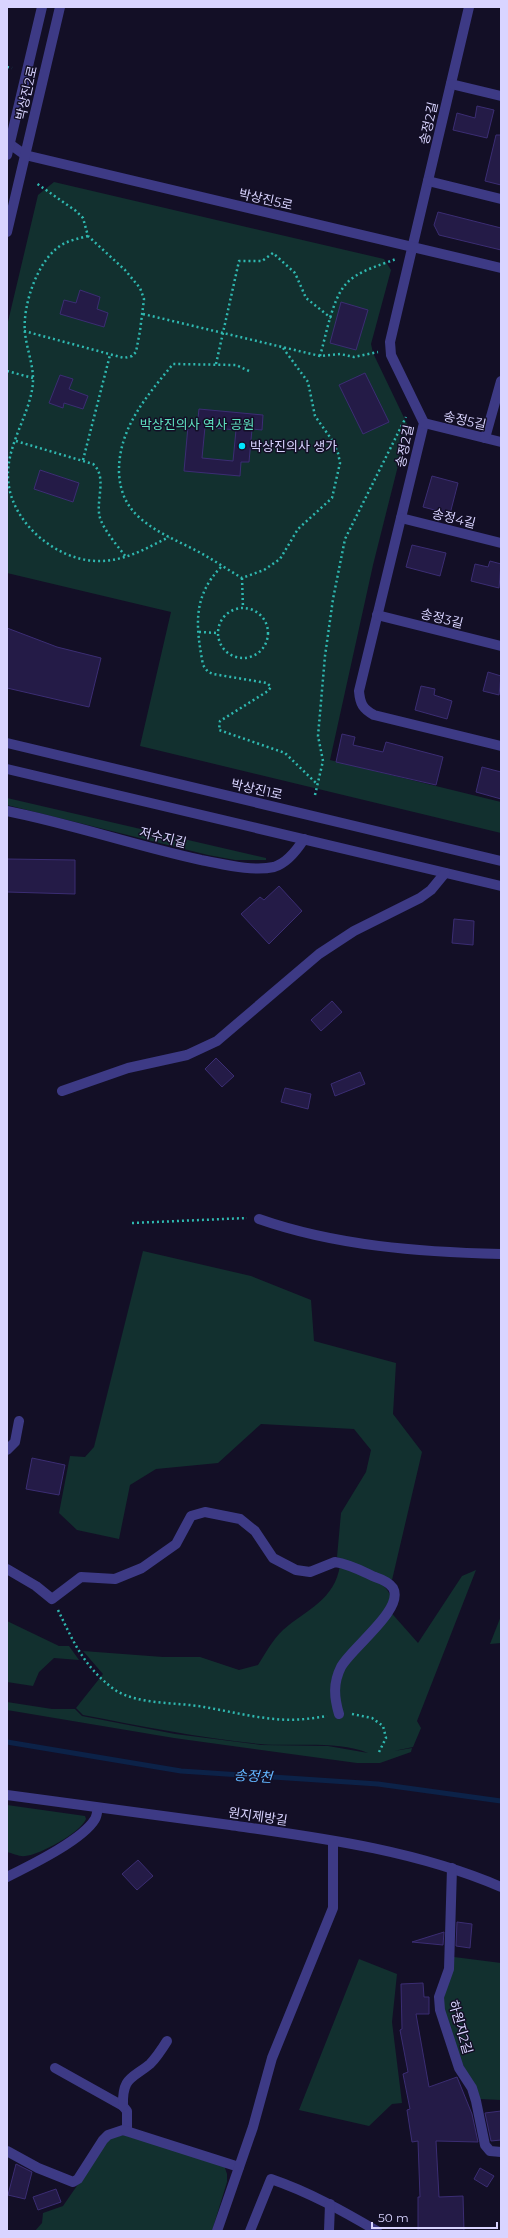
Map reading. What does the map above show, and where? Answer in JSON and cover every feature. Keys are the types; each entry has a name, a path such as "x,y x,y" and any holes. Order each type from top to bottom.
{"street":[{"name":"박상진2로","path":"7,155 8,142 42,7"},
{"name":"박상진2로","path":"7,232 60,7"},
{"name":"송정2길","path":"469,7 390,342 391,355 424,423 359,691 360,702 366,710 374,715 501,746"},
{"path":"451,84 501,96"},
{"path":"8,142 25,155"},
{"path":"7,159 25,155"},
{"name":"박상진5로","path":"25,155 501,268"},
{"path":"428,181 501,199"},
{"path":"485,438 501,381"},
{"name":"송정5길","path":"424,423 501,442"},
{"name":"송정4길","path":"401,518 501,543"},
{"name":"송정3길","path":"377,615 501,646"},
{"name":"박상진1로","path":"7,743 501,861"},
{"path":"7,769 501,886"},
{"name":"저수지길","path":"7,811 163,852 216,863 257,868 276,866 284,862 304,839"},
{"path":"62,1091 128,1068 187,1055 217,1041 319,954 354,931 420,898 445,873"},
{"path":"259,1219 292,1230 375,1246 427,1251 501,1254"},
{"path":"7,1450 15,1442 19,1421"},
{"path":"7,1569 36,1586 52,1599 81,1577 115,1579 142,1568 176,1544 188,1521 196,1514 205,1512 240,1518 255,1531 273,1558 296,1570 310,1572 331,1563 340,1563 382,1580 393,1589 394,1601 387,1615 355,1648 341,1667 336,1678 334,1694 339,1714"},
{"name":"원지제방길","path":"7,1795 375,1848 452,1868 501,1887"},
{"path":"7,1877 56,1851 89,1826 96,1818 98,1808"},
{"path":"217,2231 252,2127 272,2058 333,1908 332,1841"},
{"name":"하원지2길","path":"452,1868 449,1969 439,1997 440,2010 459,2068 472,2088 485,2145 487,2149 493,2152 501,2152"},
{"path":"123,2106 123,2097 128,2081 132,2076 150,2064 167,2041"},
{"path":"55,2068 123,2106 127,2111 128,2131"},
{"path":"7,2151 38,2168 73,2182 78,2179 108,2135 122,2130 239,2167"},
{"path":"250,2231 271,2179 293,2186 330,2204 377,2231"},
{"path":"329,2231 330,2204"}],"path":[{"path":"7,67 12,68"},
{"path":"24,331 124,358 132,356 136,352 143,314 144,299 140,288 125,270 88,236 82,218 76,211 36,182"},
{"path":"88,236 64,243 51,254 41,267 33,283 24,331 33,378 30,401 8,466 8,482 20,513 32,531 51,546 82,559 100,561 126,557 169,537"},
{"path":"216,364 239,261 262,261 274,253 295,273 306,298 331,318"},
{"path":"320,356 331,318 346,283 397,259"},
{"path":"143,314 222,334 320,356 340,354 354,356 379,352"},
{"path":"250,371 236,365 173,364 136,413 125,434 121,447 119,483 126,503 140,518 169,537 206,556 221,567 242,578 264,570 280,559 298,529 332,498 340,463 338,453 332,440 315,416 308,382 283,348"},
{"path":"83,460 110,355"},
{"path":"7,371 33,378"},
{"path":"314,795 323,761 318,736 325,656 333,599 345,539 406,416"},
{"path":"16,441 93,464 99,471 101,480 99,506 102,522 126,557"},
{"path":"221,567 209,580 202,593 198,610 203,665 208,672 267,682 271,686 268,691 220,721 219,730 285,753 317,784"},
{"path":"242,578 243,608"},
{"path":"243,608 258,613 263,618 268,633 263,648 251,657 235,657 222,648 218,633 222,618 235,609 243,608"},
{"path":"199,632 218,633"},
{"path":"132,1223 247,1218 259,1219"},
{"path":"52,1599 77,1650 103,1679 116,1690 127,1695 160,1702 202,1706 277,1720 297,1720 339,1714 364,1716 378,1721 383,1726 386,1738 378,1754"}],"green space":[{"name":"박상진의사 역사 공원","path":"54,182 384,259 391,270 371,344 373,353 408,426 373,565 330,760 501,802 501,833 140,746 171,612 7,573 7,326 38,195"},
{"path":"7,798 266,858 266,860 235,860 208,855 7,805"},
{"path":"143,1251 251,1276 311,1300 314,1341 396,1363 393,1414 422,1452 392,1580 337,1557 341,1513 366,1472 371,1450 354,1429 261,1424 218,1463 156,1469 130,1485 119,1539 77,1530 59,1513 70,1456 85,1457 94,1447"},
{"path":"340,1565 370,1577 388,1591 391,1598 387,1608 418,1643 462,1576 476,1570 417,1721 421,1728 413,1747 394,1751 412,1748 411,1752 380,1763 357,1763 174,1738 7,1710 7,1702 52,1709 75,1709 82,1716 175,1734 261,1745 328,1746 368,1753 356,1749 329,1745 273,1745 193,1735 83,1715 76,1708 103,1674 83,1651 163,1657 200,1657 239,1670 258,1665 279,1634 319,1603 326,1595 337,1577"},
{"path":"501,1616 501,1643 490,1644"},
{"path":"7,1621 59,1646 69,1646 79,1660 54,1658 39,1672 33,1686 7,1682"},
{"path":"7,1805 85,1816 86,1819 76,1830 59,1842 32,1855 21,1856 7,1852"},
{"path":"454,1957 501,1963 501,2100 480,2099 461,2061 442,2005"},
{"path":"359,1959 397,1974 392,2022 402,2103 392,2104 369,2126 299,2110"},
{"path":"124,2135 224,2165 227,2174 227,2182 212,2231 35,2231 42,2223 43,2213 63,2206 110,2138"}],"building":[{"path":"477,106 494,110 487,138 453,130 457,113 475,118"},
{"path":"496,135 501,135 501,185 485,181"},
{"path":"438,212 501,228 501,250 439,235 434,225"},
{"path":"80,290 100,297 97,309 108,313 104,327 60,314 64,300 76,303"},
{"path":"341,302 368,310 356,350 330,343"},
{"name":"박상진의사 생가","path":"365,373 389,422 363,434 339,385"},
{"path":"60,375 73,379 69,389 88,396 83,409 64,403 63,408 49,403"},
{"path":"199,409 263,415 262,430 252,429 249,462 241,462 240,476 184,471 188,426 197,427","holes":["205,427 236,430 233,461 202,458"]},
{"path":"40,470 79,483 73,502 34,489"},
{"path":"432,476 458,483 450,514 423,507"},
{"path":"412,545 446,553 440,576 406,567"},
{"path":"490,561 501,564 499,588 471,581 475,564 488,567"},
{"path":"7,628 57,647 101,658 89,707 7,688"},
{"path":"488,672 501,676 499,695 483,691"},
{"path":"421,686 435,689 434,695 452,701 447,719 415,710"},
{"path":"342,734 355,737 353,745 383,752 386,742 443,757 436,785 336,762"},
{"path":"482,767 501,772 501,799 476,792"},
{"path":"7,859 75,860 75,894 7,892"},
{"path":"279,886 302,911 269,944 241,914 260,897 264,900"},
{"path":"454,919 474,921 473,945 452,943"},
{"path":"332,1001 342,1012 321,1031 311,1020"},
{"path":"216,1058 234,1076 222,1087 205,1069"},
{"path":"360,1072 365,1084 335,1096 331,1084"},
{"path":"285,1088 311,1094 308,1109 281,1102"},
{"path":"32,1458 65,1465 59,1495 26,1489"},
{"path":"138,1860 153,1876 137,1890 122,1874"},
{"path":"457,1922 472,1924 470,1948 456,1946"},
{"path":"444,1932 443,1945 412,1942"},
{"path":"423,1983 424,1997 429,1997 429,2014 416,2014 429,2087 457,2077 472,2114 478,2142 436,2141 439,2197 463,2196 464,2231 418,2231 418,2197 420,2197 418,2141 412,2142 407,2110 410,2109 403,2074 408,2072 400,2030 402,2029 401,1984"},
{"path":"501,2111 501,2140 491,2141 485,2113"},
{"path":"16,2164 32,2172 25,2199 8,2195"},
{"path":"480,2168 494,2176 487,2187 474,2179"},
{"path":"56,2189 61,2202 38,2210 33,2197"}],"waterway":[{"name":"송정천","path":"7,1742 181,1771 378,1784 501,1801"}],"place":[{"name":"박상진의사 생가","path":"242,446"}]}
